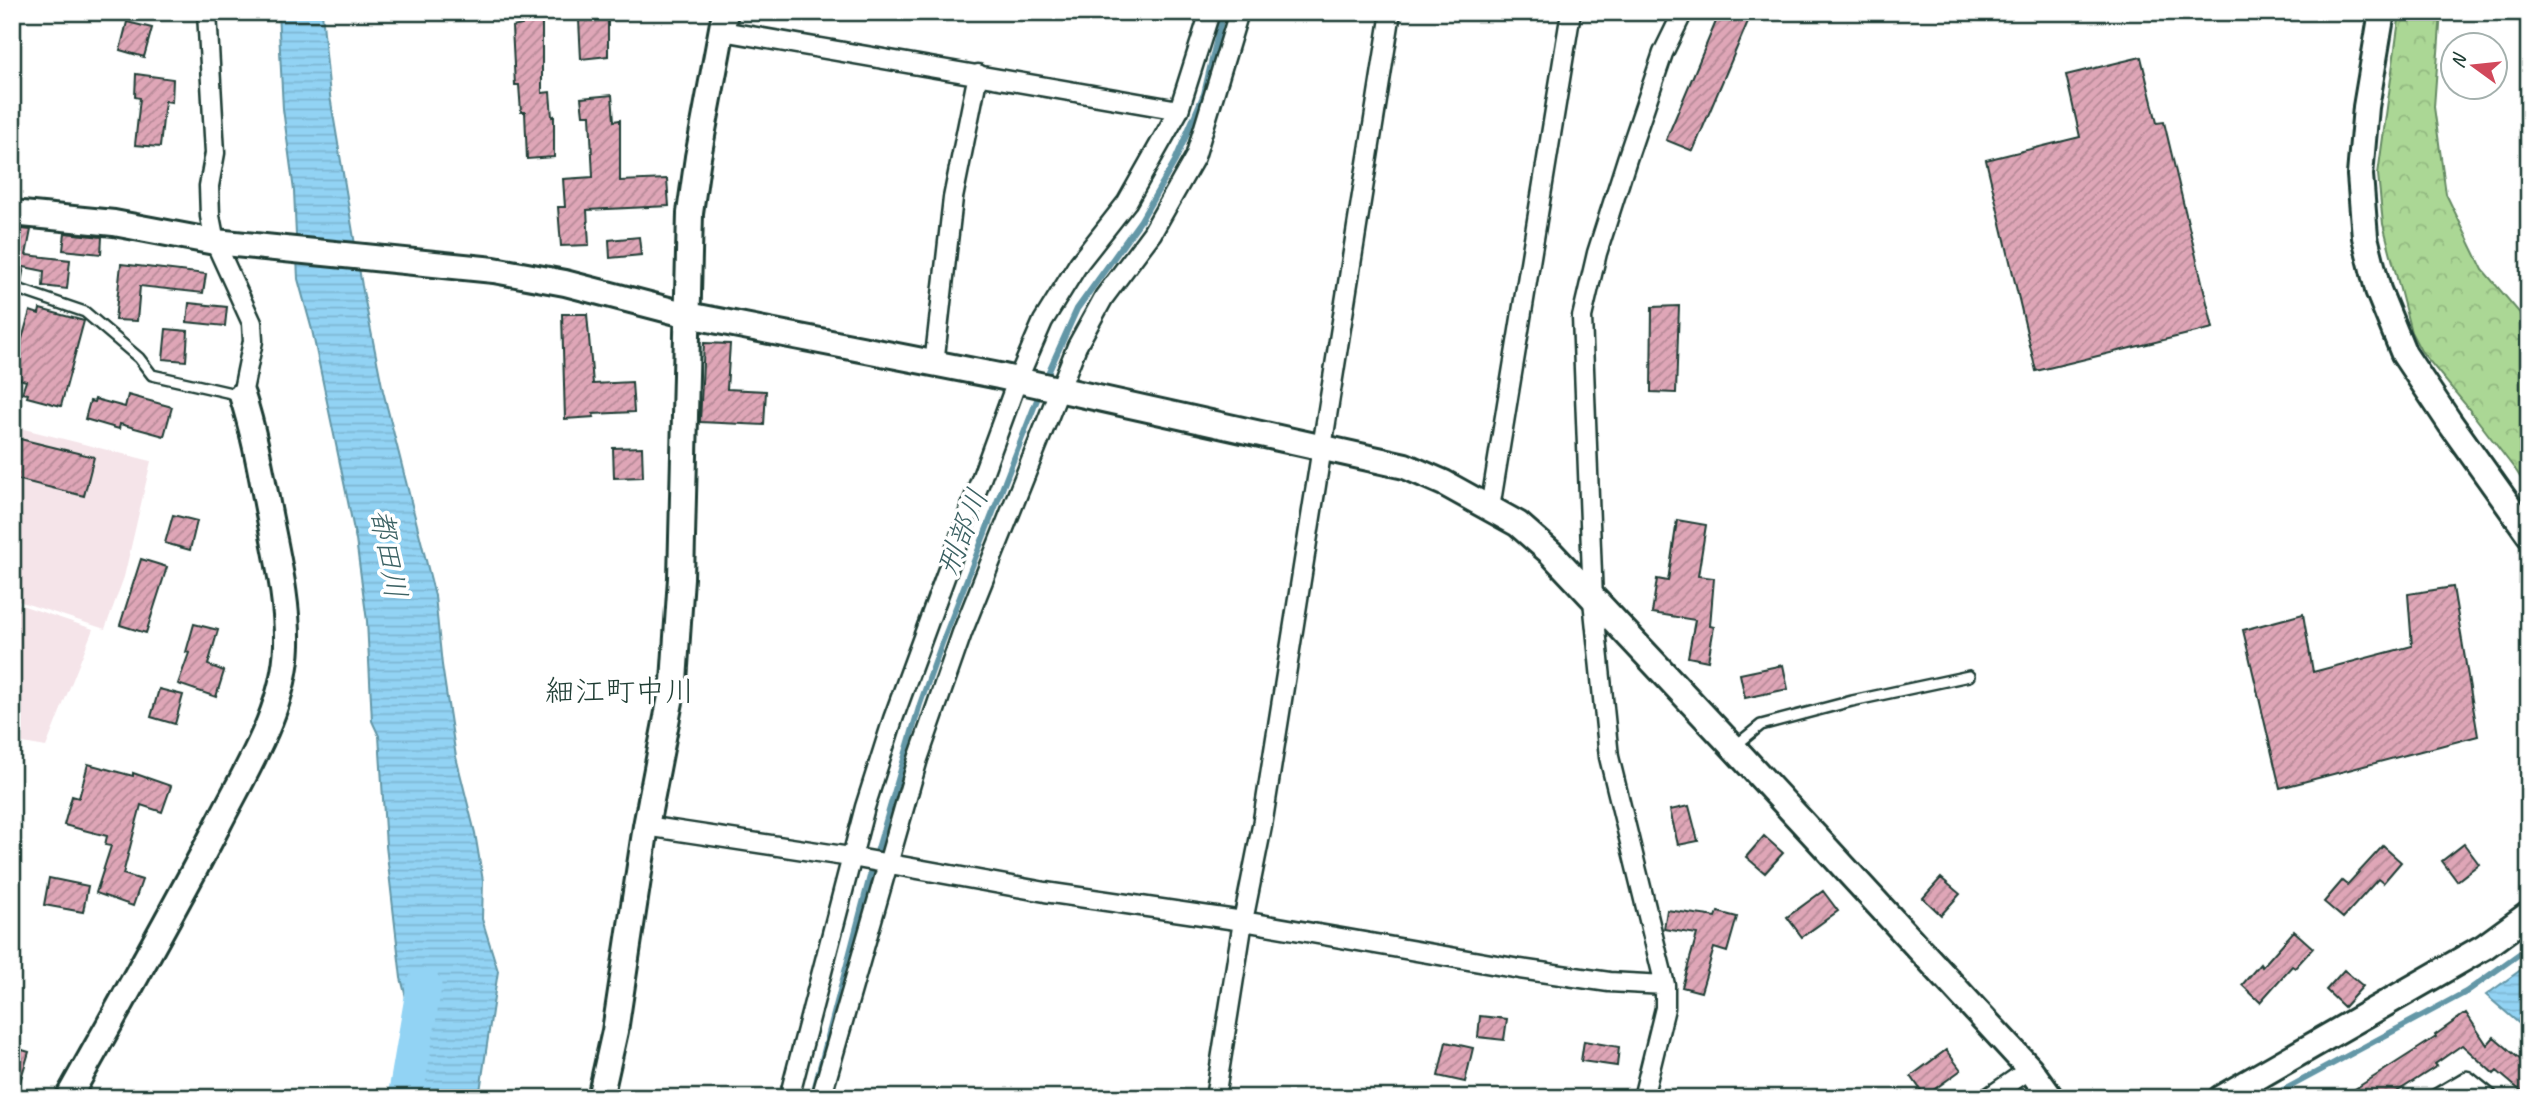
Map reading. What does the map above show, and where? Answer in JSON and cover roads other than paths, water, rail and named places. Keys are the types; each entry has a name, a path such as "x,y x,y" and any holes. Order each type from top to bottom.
{"street":[{"path":"68,1098 210,841 271,718 282,683 287,646 281,577 259,462 242,395 253,341 252,323 227,242 210,216 209,186 215,153 207,12"},
{"path":"789,1098 855,858 865,807 893,719 1019,381 1043,321 1079,264 1127,202 1179,110 1210,12"},
{"path":"821,1098 885,863 962,633 1056,390 1077,346 1104,297 1152,233 1195,157 1239,12"},
{"path":"1214,1098 1242,921 1262,826 1391,12"},
{"path":"1490,508 1571,12"},
{"path":"1643,1098 1665,1009 1665,985 1609,757 1592,600 1583,317 1597,253 1627,159 1663,53 1683,12"},
{"path":"2382,12 2366,107 2360,175 2365,237 2378,290 2404,354 2529,534"},
{"path":"600,1098 615,1031 646,826 674,681 681,578 690,213 723,21 978,74 1179,110"},
{"path":"934,365 953,198 978,74"},
{"path":"12,213 114,223 227,242 494,270 565,284 688,315 1019,381 1405,466 1518,524 1551,553 2030,1069 2051,1098"},
{"path":"646,826 855,858 1045,892 1242,921 1520,969 1609,982 1665,985"},
{"path":"2221,1098 2484,947 2529,914"},
{"path":"1988,1098 2030,1069"},
{"path":"2438,1098 2467,1081 2488,1098"}],"lane":[{"path":"12,287 85,312 139,358 152,375 242,395"},
{"path":"1734,748 1761,725 1852,701 1969,676"}],"water":[{"path":"278,12 322,12 330,96 362,286 383,391 435,596 456,757 475,833 483,881 482,919 498,971 479,1098 420,1098 422,1060 401,978 386,846 379,736 372,721 367,621 356,540 312,330 298,279 294,191 283,109"},
{"path":"2529,964 2529,1032 2486,995"}],"waterway":[{"name":"刑部川","path":"1044,382 1077,309 1141,220 1175,161 1204,94 1223,12"},
{"name":"刑部川","path":"812,1098 870,876 920,704 1040,392"},
{"path":"2269,1098 2466,992 2529,947"},
{"name":"都田川","path":"405,1098 424,986"}],"district":[{"name":"細江町中川","path":"620,691"}]}
